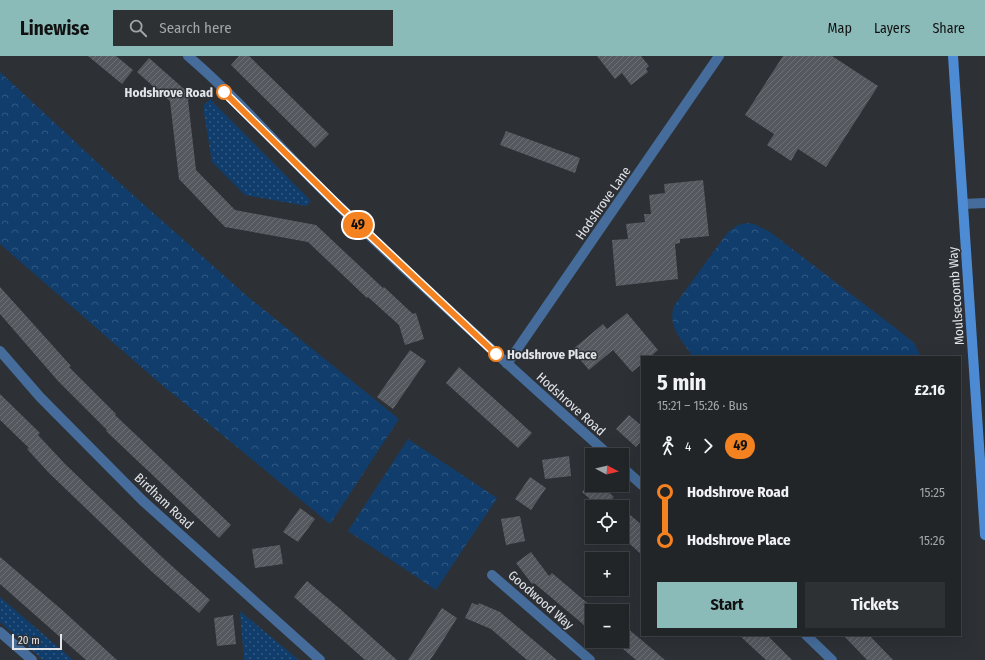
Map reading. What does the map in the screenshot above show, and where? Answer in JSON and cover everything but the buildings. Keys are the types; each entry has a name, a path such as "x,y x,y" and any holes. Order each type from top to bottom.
{"street":[{"name":"Hodshrove Road","path":"188,56 339,206 507,364 601,448"},
{"name":"Hodshrove Lane","path":"507,364 681,113 718,56"},
{"name":"Moulsecoomb Way","path":"953,56 985,535"},
{"path":"963,204 985,203"},
{"name":"Birdham Road","path":"0,351 40,397 143,501 320,660"},
{"path":"629,473 641,484"},
{"name":"Goodwood Way","path":"492,575 590,660"},
{"path":"0,632 32,660"},
{"path":"807,636 832,660"}],"green space":[{"path":"0,72 114,178 247,296 399,419 330,524 155,379 0,244"},
{"path":"210,99 311,201 306,206 245,195 212,162 203,106"},
{"path":"747,223 754,224 770,232 914,343 920,356 692,356 674,327 672,314 674,306 728,232 738,225"},
{"path":"408,439 497,498 436,590 348,531"},
{"path":"0,597 73,660 43,660 0,622"},
{"path":"240,611 299,660 244,660"}],"bus line":[{"name":"49","path":"224,92 339,206 496,354"}],"place":[{"name":"Hodshrove Road","path":"224,92"},
{"name":"Hodshrove Place","path":"496,354"}]}
